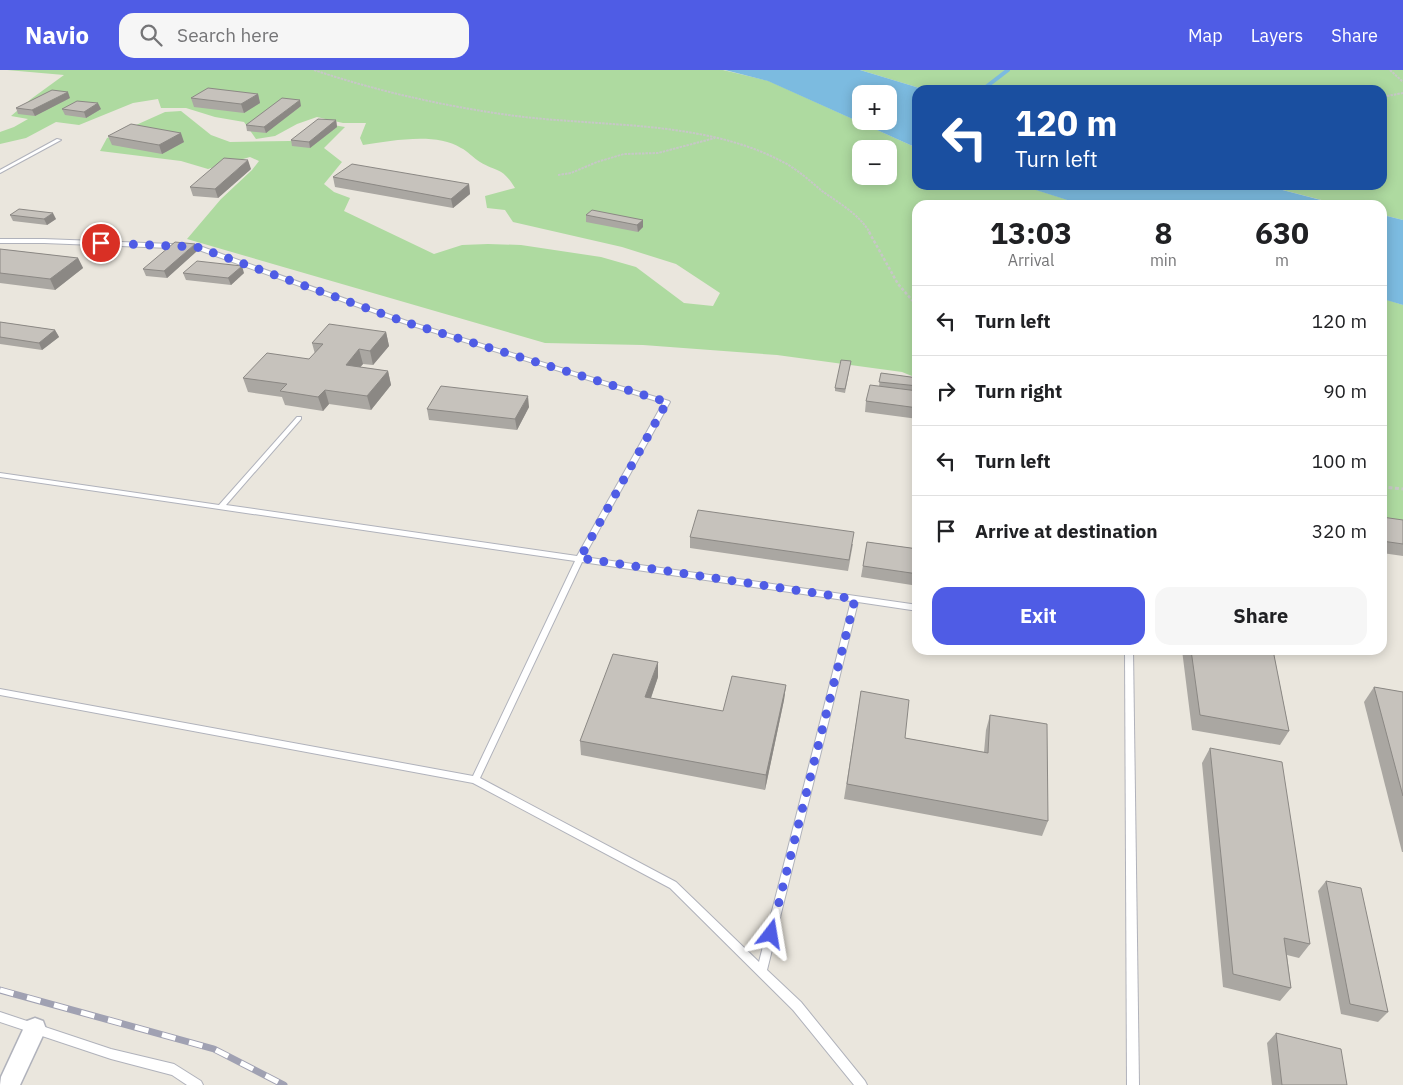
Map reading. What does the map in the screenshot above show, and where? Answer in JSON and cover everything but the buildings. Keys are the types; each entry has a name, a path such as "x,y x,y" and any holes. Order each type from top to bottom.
{"street":[{"path":"9,1085 35,1029"}],"lane":[{"path":"0,172 59,140"},
{"path":"0,241 197,247 405,322 667,402 580,558 475,780"},
{"path":"221,506 299,418"},
{"path":"0,475 912,607"},
{"path":"762,971 855,599"},
{"path":"1129,655 1133,1085"},
{"path":"0,692 475,780 673,884 797,1006 860,1085"},
{"path":"0,1017 112,1054 174,1070 197,1085"}],"path":[{"path":"314,70 369,88 472,109 518,116 566,119 702,134 750,147 784,162 850,211 868,230 898,284 912,300"},
{"path":"1390,70 1403,82"},
{"path":"1387,96 1403,93"},
{"path":"558,175 571,173 597,162 624,154 658,153 715,137"},
{"path":"1387,487 1403,489"}],"green space":[{"path":"7,70 723,70 769,81 852,119 852,130 877,130 912,146 912,190 1037,190 1068,200 912,200 912,376 902,372 777,355 643,345 545,343 187,239 221,199 259,161 250,157 208,169 181,161 100,151 107,138 165,112 181,111 211,135 230,142 290,141 321,123 345,127 324,148 342,162 324,184 334,192 350,198 344,211 434,254 462,245 488,244 521,245 601,257 636,267 684,303 713,306 720,293 676,264 622,247 513,222 505,210 487,208 485,196 515,188 503,173 480,162 464,149 451,143 439,140 413,139 363,145 360,138 366,123 343,123 317,117 297,124 275,136 256,139 244,122 215,117 186,108 161,108 158,99 133,103 79,125 56,122 26,138 0,144 0,132 28,119 11,116 64,75"},
{"path":"860,70 1403,70 1403,220 1387,216 1387,200 1322,200 1282,190 1387,190 1387,85 912,86"},
{"path":"1387,300 1403,305 1403,531 1387,528"}],"water":[{"path":"725,70 860,70 912,86 912,146 877,130 897,130 897,85 852,85 852,119 768,81"},
{"path":"1036,190 1282,190 1321,200 1067,200"},
{"path":"1387,216 1403,220 1403,305 1387,300"}],"waterway":[{"path":"988,85 1008,70"}],"railway":[{"path":"0,990 214,1049 284,1085"}],"route":[{"path":"101,243 197,247 405,322 667,402 580,558 855,599 771,934"}]}
